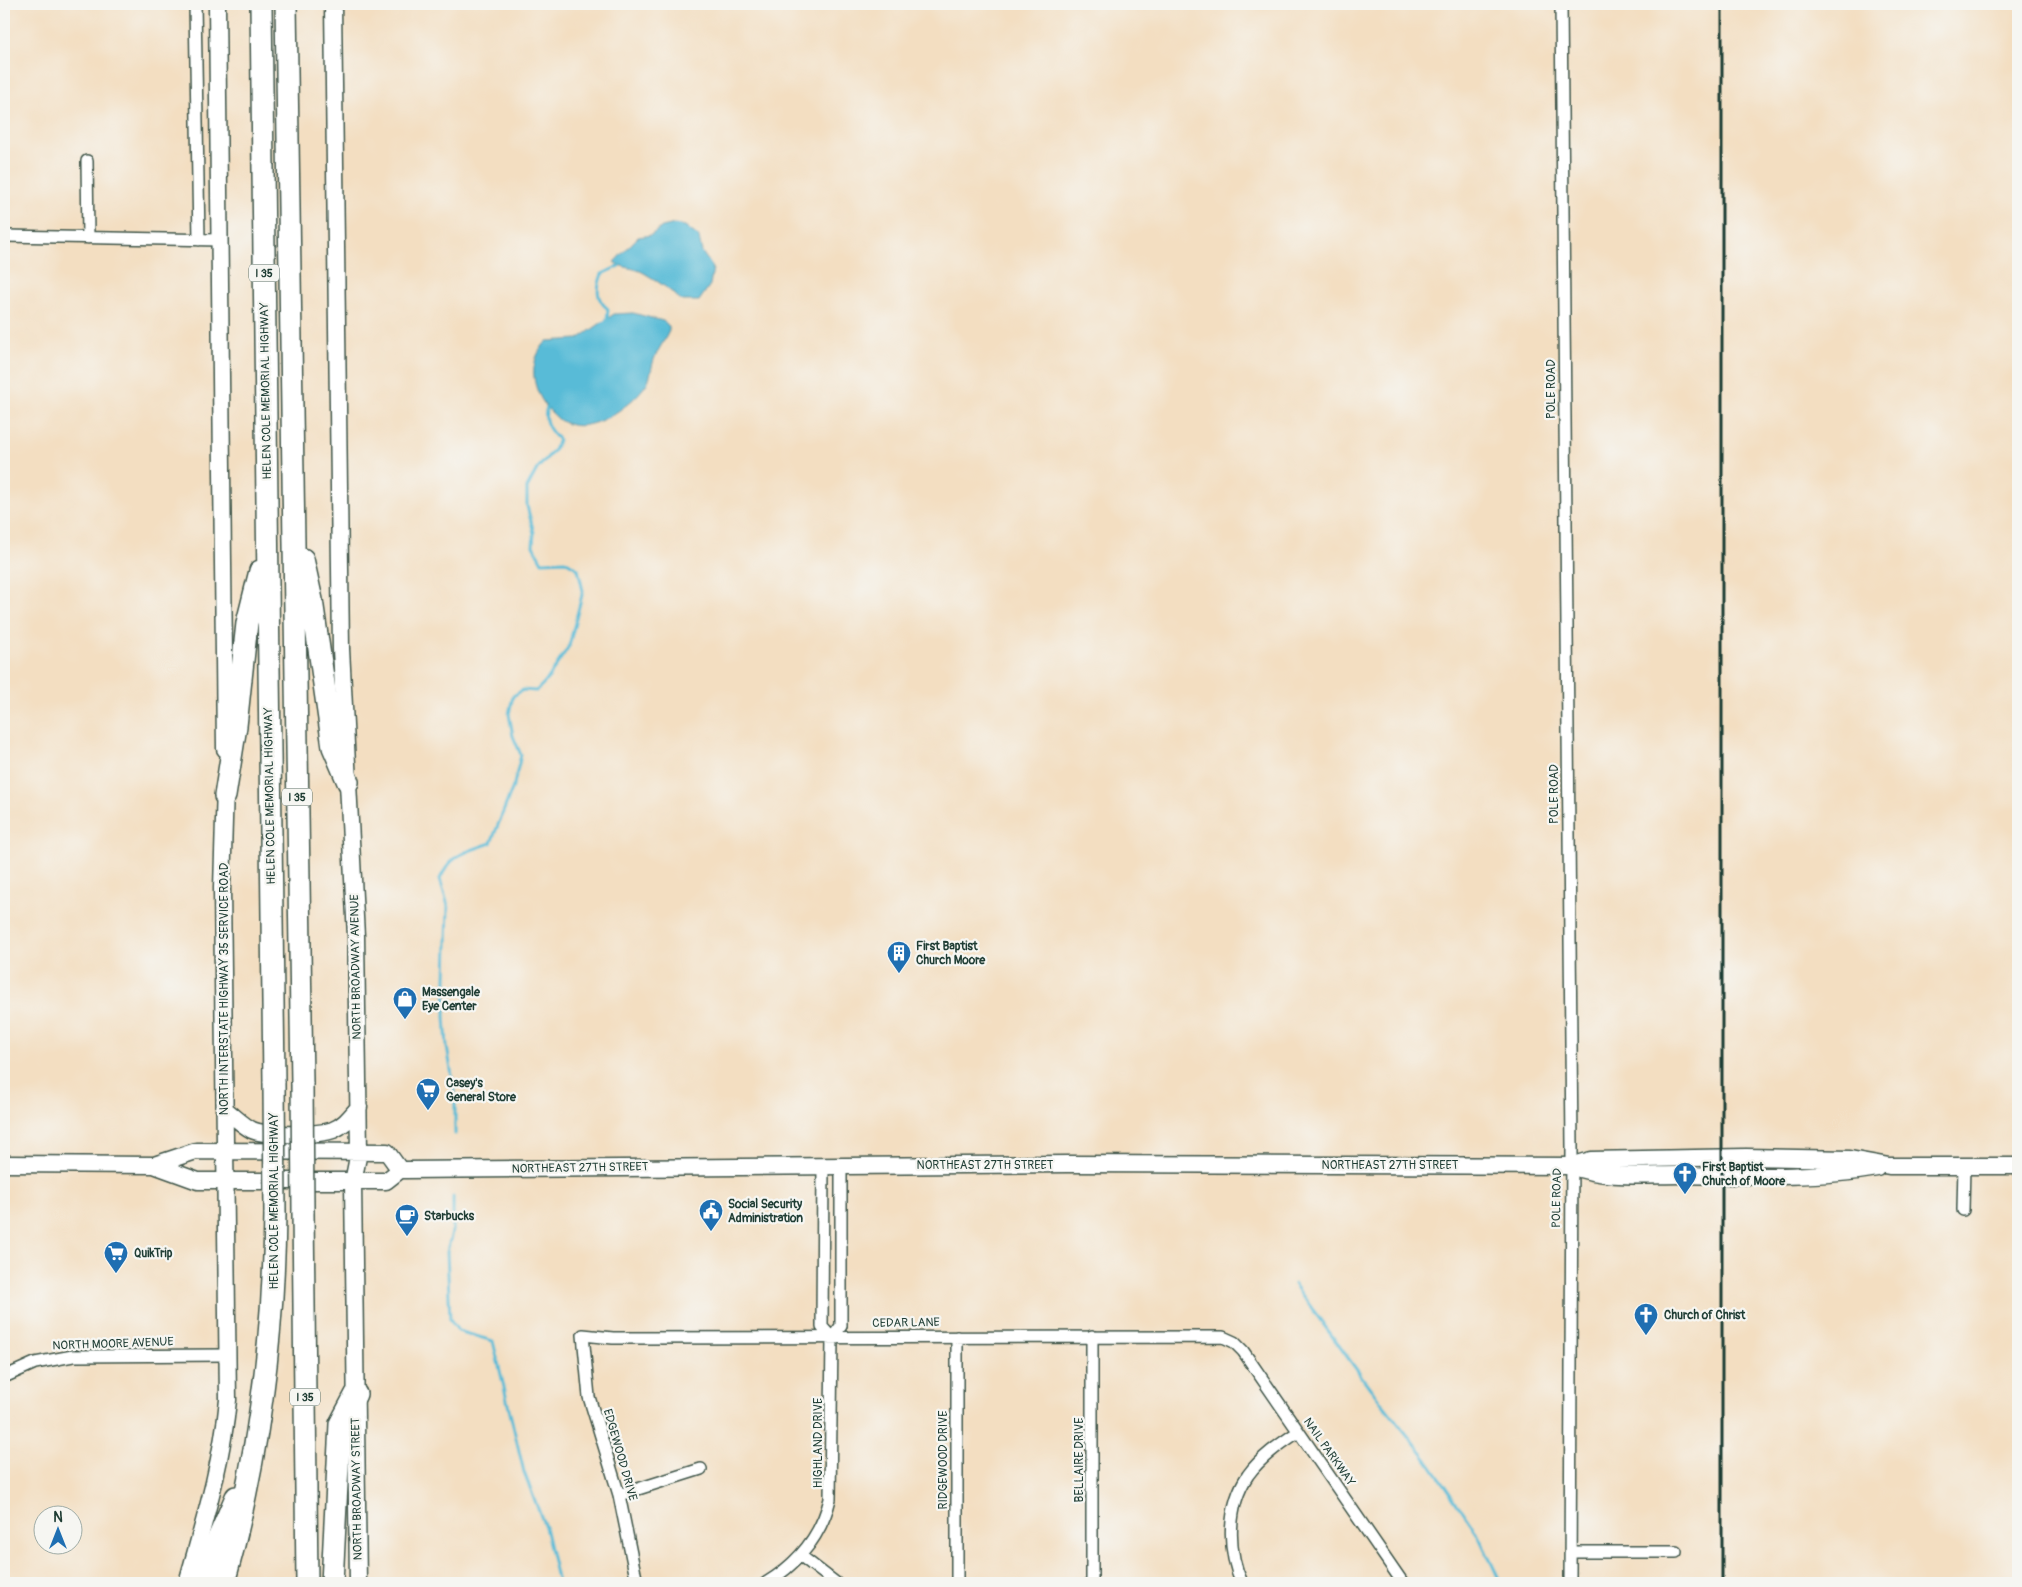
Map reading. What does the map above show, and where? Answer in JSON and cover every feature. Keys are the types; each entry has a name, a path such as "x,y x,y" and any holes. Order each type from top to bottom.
{"highway":[{"name":"HELEN COLE MEMORIAL HIGHWAY","path":"224,1583 254,1458 265,1388 272,1314 275,1213 261,4"},
{"name":"HELEN COLE MEMORIAL HIGHWAY","path":"286,4 302,1084 307,1583"},
{"path":"293,510 312,600 334,747 348,782"},
{"path":"225,796 236,726 247,623 268,542"},
{"path":"332,1583 340,1424 356,1394"},
{"path":"203,1583 215,1546 254,1458"}],"main road":[{"name":"NORTH INTERSTATE HIGHWAY 35 SERVICE ROAD","path":"187,1583 223,1450 228,1400 222,888 226,678 217,4"},
{"name":"NORTH BROADWAY AVENUE","path":"333,4 341,649 355,893 359,1106 359,1152 353,1182"},
{"path":"224,1109 248,1128 260,1133 314,1133 328,1132 339,1127 359,1106"},
{"path":"4,1164 154,1165 196,1151 387,1152 400,1170"},
{"name":"NORTHEAST 27TH STREET","path":"154,1165 198,1181 225,1182 386,1181 400,1170 823,1166 1571,1166 1590,1173 1707,1176 1851,1173 1889,1166 2018,1166"},
{"path":"353,1182 356,1394"},
{"name":"NORTH BROADWAY STREET","path":"356,1394 358,1583"}],"street":[{"path":"195,4 199,240"},
{"name":"POLE ROAD","path":"1562,4 1571,1166 1570,1583"},
{"path":"87,161 88,238"},
{"path":"4,236 220,240"},
{"name":"HIGHLAND DRIVE","path":"823,1166 822,1327 832,1338"},
{"name":"HIGHLAND DRIVE","path":"766,1583 801,1556 817,1533 830,1499 832,1338 841,1326 841,1166"},
{"path":"1963,1210 1964,1166"},
{"name":"CEDAR LANE","path":"583,1335 613,1338 1215,1336 1229,1339"},
{"name":"EDGEWOOD DRIVE","path":"583,1335 589,1398 618,1494 637,1583"},
{"name":"RIDGEWOOD DRIVE","path":"957,1336 957,1583"},
{"name":"BELLAIRE DRIVE","path":"1092,1336 1092,1583"},
{"name":"NAIL PARKWAY","path":"1229,1339 1243,1351 1403,1583"},
{"name":"NORTH MOORE AVENUE","path":"4,1377 35,1363 73,1356 227,1355"},
{"path":"1242,1583 1234,1563 1231,1539 1237,1500 1243,1484 1255,1467 1267,1454 1298,1432"},
{"path":"618,1494 701,1469"},
{"path":"1570,1552 1676,1552"},
{"path":"801,1556 836,1583"}],"water":[{"path":"675,224 685,226 699,237 702,252 713,268 710,285 699,301 682,301 644,273 614,262 638,237 651,235 662,227"},
{"path":"633,313 663,321 669,326 669,331 655,357 647,383 630,402 608,417 585,425 573,425 561,421 545,404 536,386 534,367 540,349 547,341 578,339 614,314"}],"waterway":[{"path":"607,320 608,309 599,297 599,284 602,274 619,266"},
{"path":"455,1134 455,1093 447,1047 445,1016 448,906 440,879 455,859 467,851 491,843 514,784 521,755 513,736 509,714 513,696 523,690 536,691 547,680 569,646 583,591 578,569 565,561 542,562 533,546 534,533 527,506 527,488 537,469 554,450 559,440 546,421 547,407"},
{"path":"453,1197 453,1228 447,1252 450,1319 458,1331 493,1341 524,1472 545,1527 558,1583"},
{"path":"1294,1284 1370,1388 1428,1461 1478,1535 1501,1583"}],"railway":[{"path":"1722,4 1722,1583"}],"place":[{"name":"First Baptist Church Moore","path":"899,974"},
{"name":"Massengale Eye Center","path":"405,1020"},
{"name":"Casey's General Store","path":"428,1111"},
{"name":"First Baptist Church of Moore","path":"1685,1195"},
{"name":"Social Security Administration","path":"711,1232"},
{"name":"Starbucks","path":"407,1237"},
{"name":"QuikTrip","path":"116,1274"},
{"name":"Church of Christ","path":"1646,1336"}]}
